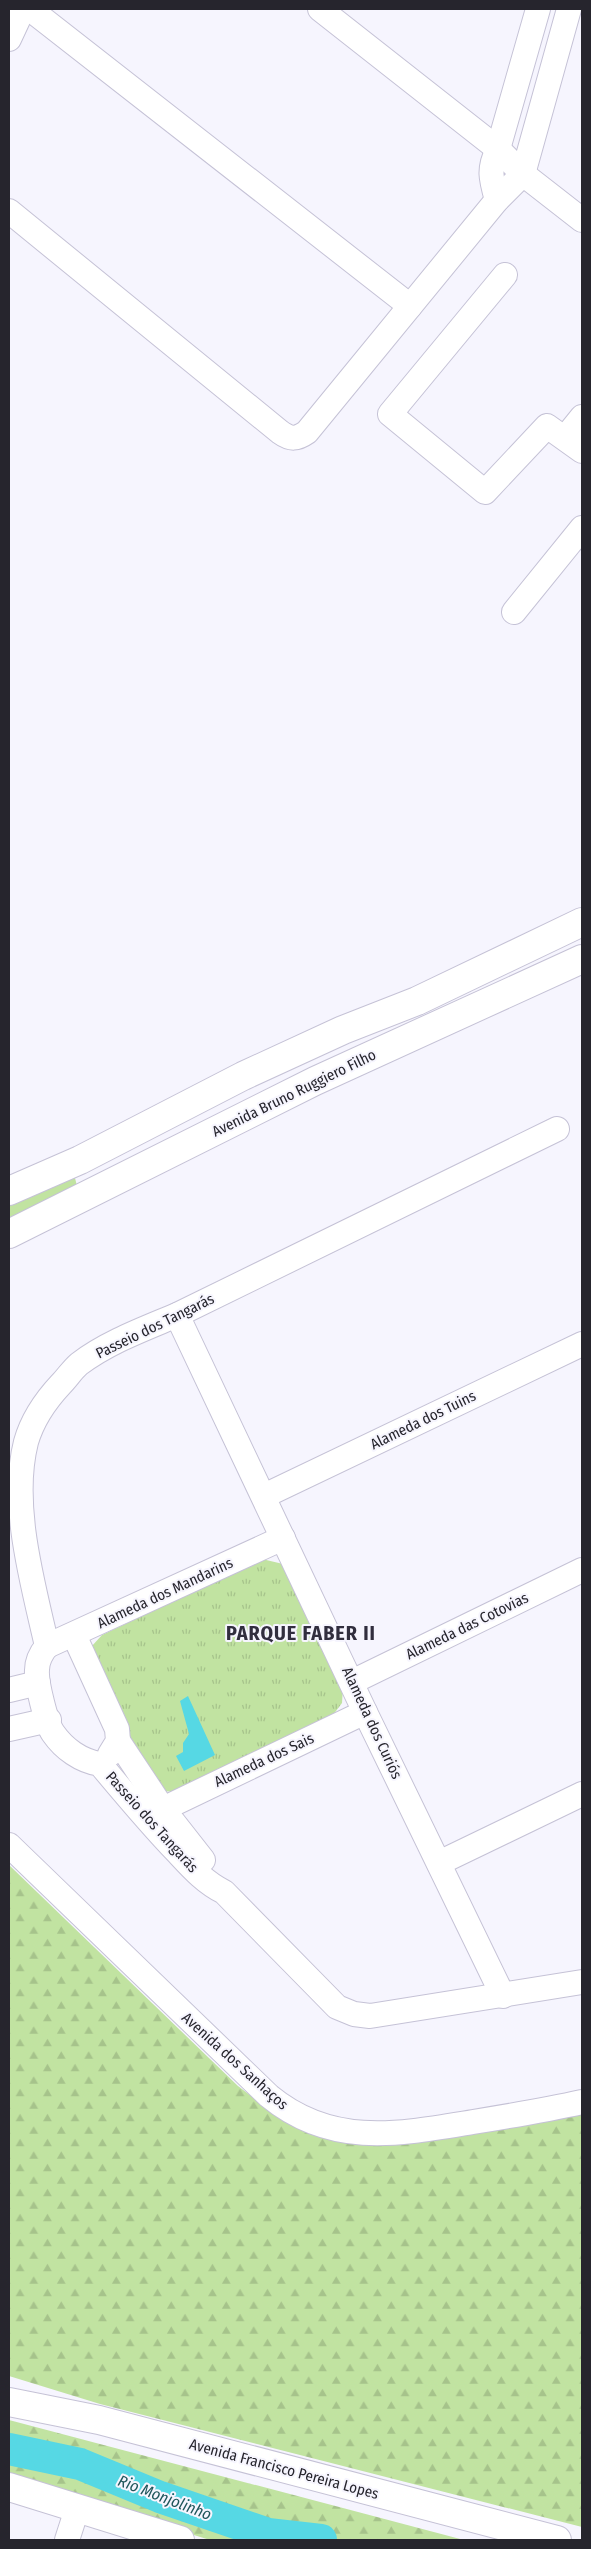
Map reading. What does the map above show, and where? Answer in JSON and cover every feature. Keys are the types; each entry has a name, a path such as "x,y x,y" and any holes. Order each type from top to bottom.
{"main road":[{"path":"9,1191 80,1160 244,1076 343,1030 417,1001 582,922"},
{"name":"Avenida Bruno Ruggiero Filho","path":"9,1234 315,1081 582,959"},
{"path":"80,1160 98,1190"},
{"name":"Avenida Francisco Pereira Lopes","path":"9,2402 99,2420 557,2540"},
{"path":"9,2487 180,2540"}],"street":[{"path":"9,38 23,9"},
{"path":"30,9 410,306"},
{"path":"320,9 498,149 523,174 582,220"},
{"path":"496,200 491,181 491,163 498,149 538,9"},
{"path":"9,211 280,432 292,439 298,438 306,432 496,200 523,174 569,9"},
{"path":"505,275 390,414 485,492 547,426 574,445 582,418"},
{"path":"514,612 582,528"},
{"name":"Passeio dos Tangarás","path":"557,1129 177,1315 124,1337 78,1365 45,1402 26,1441 22,1473 23,1513 33,1586 47,1646 41,1653 37,1669 38,1683 52,1731 73,1753 88,1762 100,1764 144,1818 184,1860 210,1886 224,1892 337,2007 354,2014 370,2016 582,1982"},
{"name":"Alameda dos Curiós","path":"177,1315 365,1712 503,1996"},
{"name":"Alameda dos Tuins","path":"264,1496 582,1344"},
{"name":"Alameda dos Mandarins","path":"47,1646 283,1538"},
{"name":"Alameda das Cotovias","path":"352,1682 582,1570"},
{"name":"Passeio dos Tangarás","path":"74,1635 117,1729 118,1741 163,1808 220,1882 224,1892"},
{"path":"9,1690 38,1683"},
{"name":"Alameda dos Sais","path":"163,1808 365,1712"},
{"path":"9,1729 49,1720"},
{"path":"100,1764 113,1752 118,1741"},
{"path":"439,1863 582,1794"},
{"name":"Avenida dos Sanhaços","path":"9,1845 269,2096 282,2107 306,2120 354,2133 404,2133 582,2102"},
{"path":"67,2540 77,2509"}],"green space":[{"path":"69,1176 75,1178 77,1186 9,1220 9,1205"},
{"path":"262,1559 283,1564 343,1688 342,1703 330,1719 177,1792 161,1791 154,1786 89,1655 91,1647 102,1635"},
{"path":"9,1865 238,2086 267,2108 354,2143 382,2146 412,2143 582,2114 582,2527 100,2404 9,2376"},
{"path":"9,2420 464,2540 210,2540 9,2478"}],"water":[{"path":"188,1696 215,1755 184,1771 176,1756 183,1752 183,1743 189,1734 180,1701"}],"waterway":[{"name":"Rio Monjolinho","path":"9,2449 80,2464 160,2497 268,2534 321,2540"}],"district":[{"name":"PARQUE FABER II","path":"301,1633"}]}
